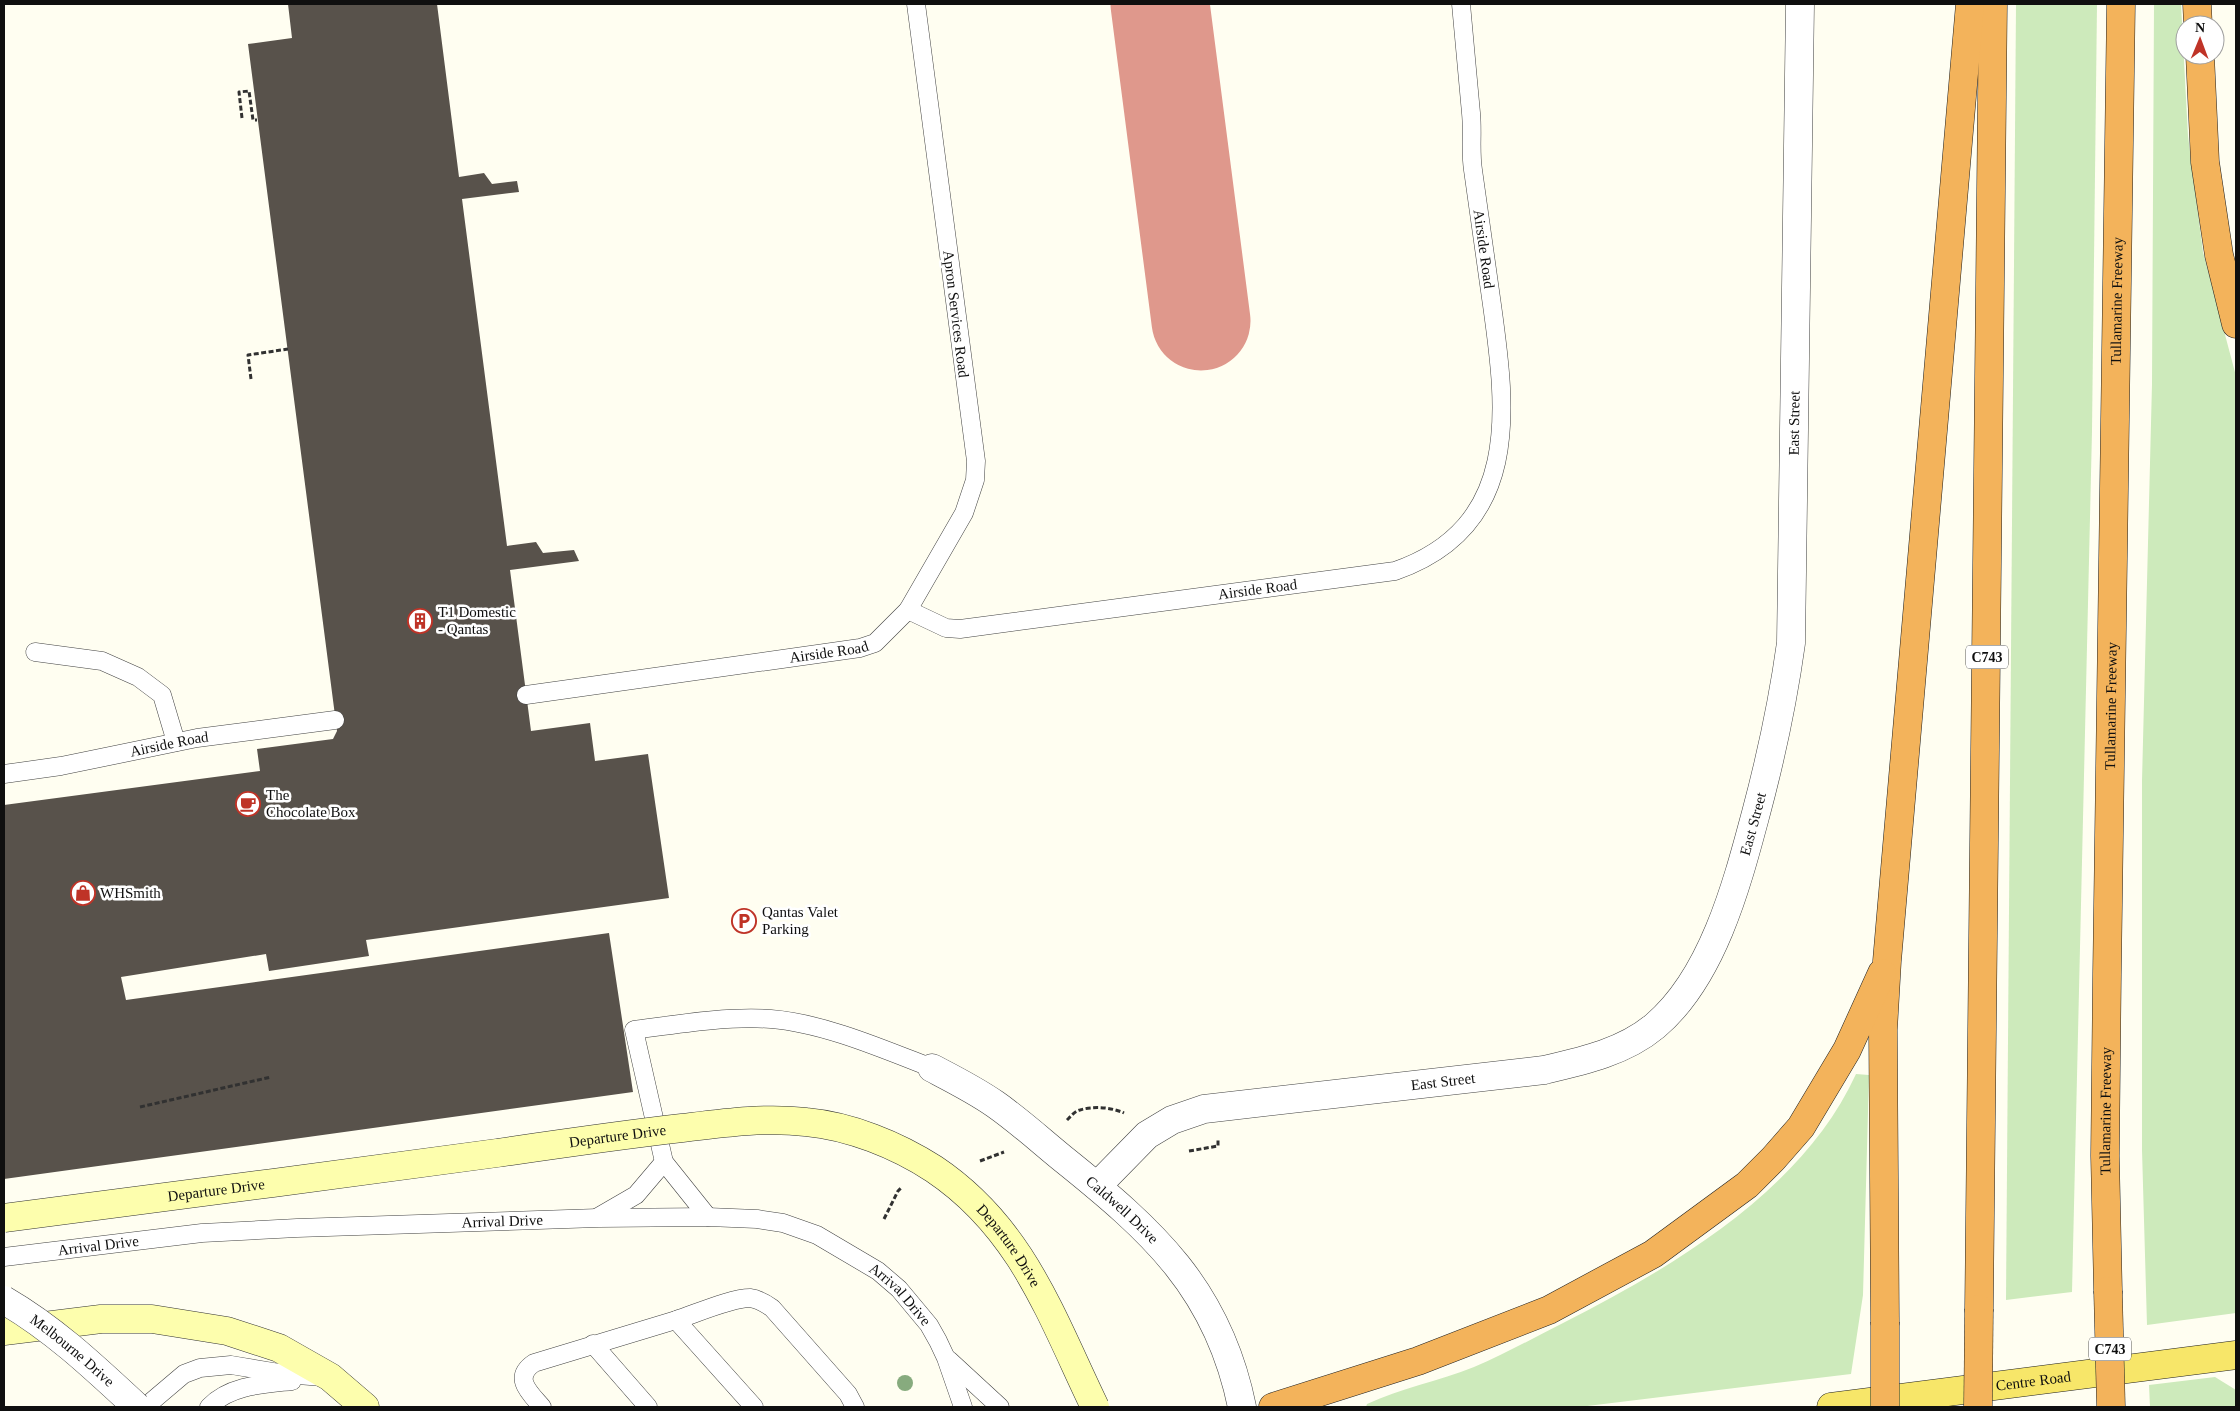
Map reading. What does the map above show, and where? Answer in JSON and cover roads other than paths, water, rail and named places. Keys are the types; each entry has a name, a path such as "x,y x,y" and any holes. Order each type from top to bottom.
{"highway":[{"path":"1885,1407 1883,1030 1887,962 1970,4"},
{"name":"C743","path":"1978,1407 1992,4"},
{"name":"Tullamarine Freeway","path":"2111,1407 2105,1156 2121,4"},
{"path":"2200,65 2205,162 2219,255 2236,324"},
{"path":"1273,1407 1418,1361 1549,1310 1653,1254 1747,1186 1774,1159 1801,1127 1848,1050 1887,962"}],"main road":[{"name":"Centre Road","path":"1831,1407 2236,1355"}],"street":[{"name":"East Street","path":"1097,1186 1147,1135 1172,1120 1204,1109 1544,1070 1587,1060 1621,1048 1655,1026 1680,1001 1700,968 1723,920 1744,857 1773,747 1783,699 1791,643 1800,4"},
{"name":"Caldwell Drive","path":"932,1068 996,1104 1097,1186 1162,1246 1188,1280 1215,1325 1237,1384 1242,1407"},
{"name":"Departure Drive","path":"4,1218 628,1134 745,1121 807,1122 861,1135 913,1157 950,1181 993,1219 1010,1241 1035,1283 1095,1407"},
{"name":"Melbourne Drive","path":"4,1300 67,1343 138,1407"},
{"path":"4,1331 101,1319 152,1319 227,1331 280,1348 330,1377 365,1407"}],"lane":[{"name":"Apron Services Road","path":"908,610 964,513 975,480 976,461 916,4"},
{"name":"Airside Road","path":"526,695 860,648 875,642 908,610 946,628 960,629 1395,571 1424,559 1452,539 1466,525 1484,498 1493,474 1500,445 1503,402 1472,160 1471,116 1461,4"},
{"path":"35,652 102,661 138,676 162,695 176,742"},
{"name":"Airside Road","path":"4,774 61,766 197,738 335,720"},
{"path":"708,1217 664,1162 634,1030 692,1022 772,1019 861,1040 932,1068"},
{"path":"598,1218 636,1195 664,1162"},
{"name":"Arrival Drive","path":"4,1257 202,1233 598,1218 708,1217 757,1219 783,1223 817,1235 878,1271 899,1289 924,1318 946,1358 963,1407"},
{"path":"542,1407 524,1383 523,1375 527,1368 534,1363 739,1300 751,1298 761,1301 772,1308 848,1394 855,1407"},
{"path":"676,1320 754,1407"},
{"path":"593,1344 648,1407"},
{"name":"Arrival Drive","path":"946,1358 1000,1407"},
{"path":"145,1407 184,1374 200,1368 231,1365 285,1374 330,1377"},
{"path":"209,1407 233,1391 256,1385 330,1377"}],"place":[{"name":"T1 Domestic - Qantas","path":"420,621"},
{"name":"The Chocolate Box","path":"248,804"},
{"name":"WHSmith","path":"83,893"},
{"name":"Qantas Valet Parking","path":"744,921"}]}
